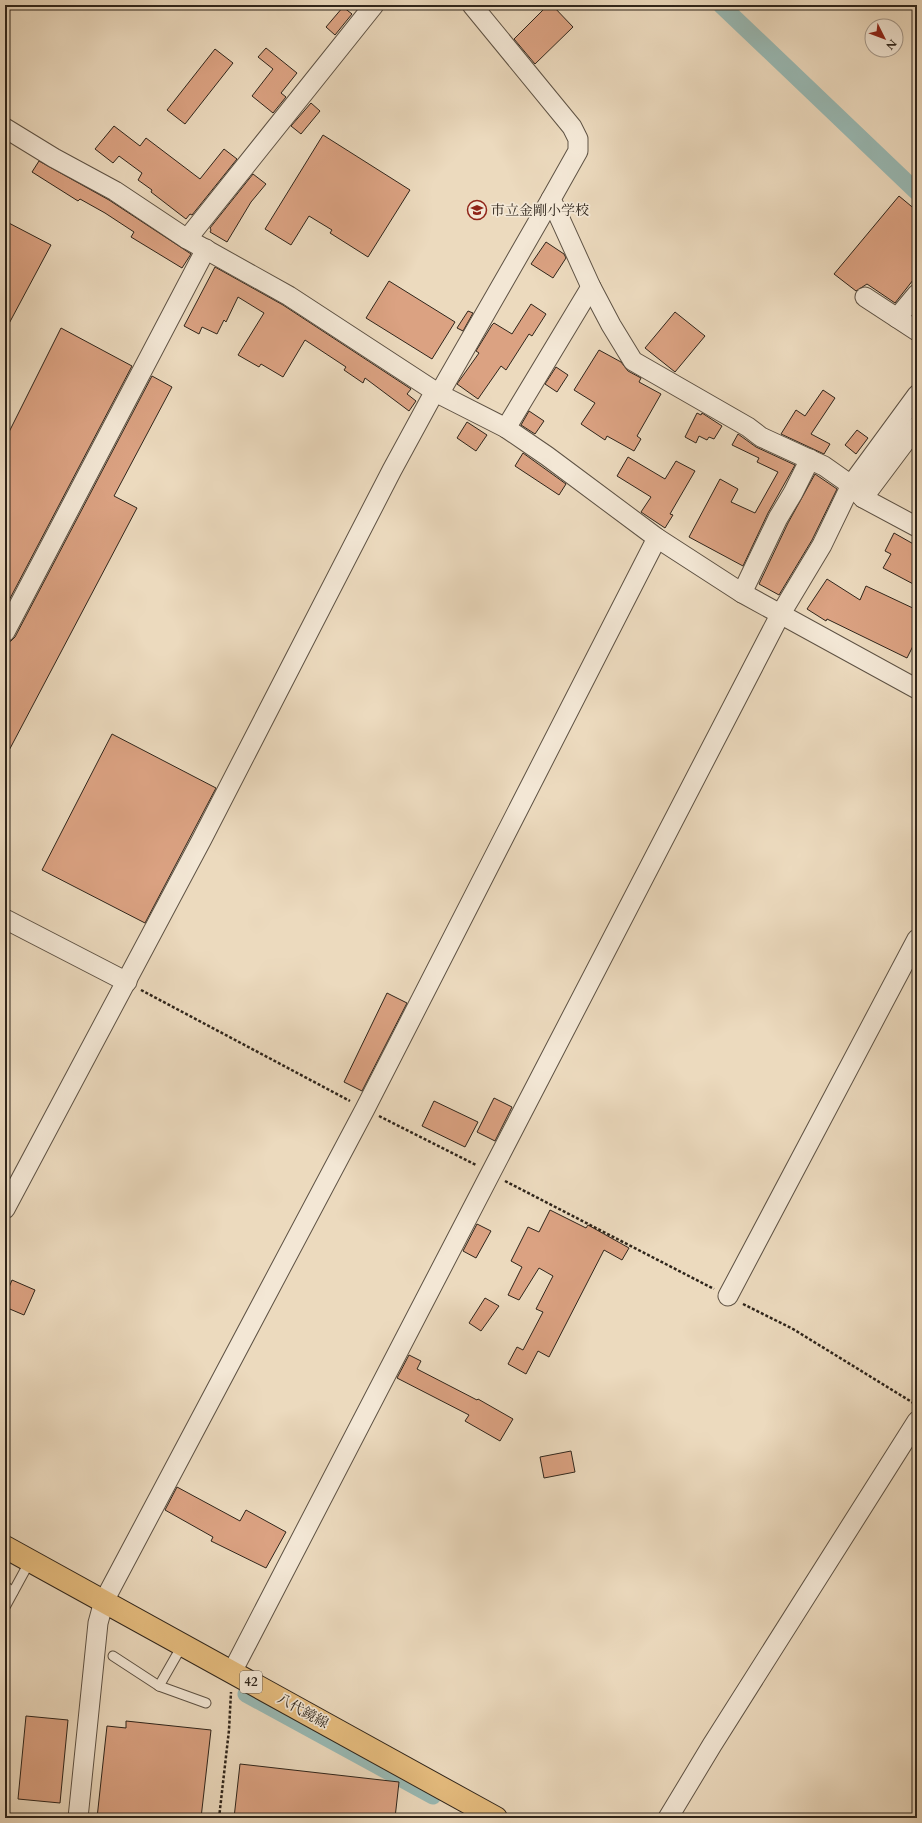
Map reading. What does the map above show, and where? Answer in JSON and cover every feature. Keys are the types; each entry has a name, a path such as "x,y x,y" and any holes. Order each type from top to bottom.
{"main road":[{"name":"八代鏡線","path":"5,1547 496,1818"}],"street":[{"path":"187,239 374,5"},
{"path":"5,1209 202,839 392,470 552,199 578,150 578,139 572,127 472,5"},
{"path":"5,128 54,158 115,190 187,239 289,296 437,393 506,428 547,456 657,538 742,593 917,690"},
{"path":"552,199 591,287 611,325 634,361 748,427 761,437 824,466 857,491 917,527"},
{"path":"5,632 206,250"},
{"path":"506,428 591,287"},
{"path":"897,318 917,294"},
{"path":"865,297 917,331"},
{"path":"232,1672 486,1171 780,615 822,545 917,395"},
{"path":"857,491 917,426"},
{"path":"742,593 778,518 793,493 810,459"},
{"path":"78,1818 98,1623 104,1602 365,1109 657,538"},
{"path":"5,919 126,982"},
{"path":"728,1296 917,939"},
{"path":"668,1818 712,1745 917,1422"}],"lane":[{"path":"5,1607 30,1561"},
{"path":"5,1586 13,1592"},
{"path":"159,1686 183,1644"},
{"path":"114,1656 159,1686 206,1703"}],"path":[{"path":"126,982 365,1109 793,1329 917,1406"},
{"path":"219,1818 229,1730 232,1672"}],"building":[{"path":"548,5 552,5 573,27 535,64 514,39"},
{"path":"343,7 352,14 335,35 326,27"},
{"path":"266,48 297,73 281,93 286,97 273,113 252,96 273,69 258,57"},
{"path":"215,49 233,63 185,124 167,110"},
{"path":"311,103 320,111 301,134 291,126"},
{"path":"114,126 140,146 146,138 200,179 224,149 237,159 192,215 190,214 186,219 138,180 142,173 119,156 113,163 95,149"},
{"path":"323,135 410,190 368,257 330,233 332,230 309,216 291,245 265,229"},
{"path":"39,161 109,200 191,254 182,268 131,237 134,232 105,213 80,199 78,201 32,172"},
{"path":"253,174 266,184 251,202 227,242 210,232 210,228"},
{"path":"899,196 917,211 917,275 895,303 867,284 856,291 834,274"},
{"path":"5,221 51,245 5,331"},
{"path":"546,242 564,254 566,258 553,278 531,264"},
{"path":"215,267 283,305 411,389 407,394 416,401 409,411 365,378 363,383 344,370 346,367 305,340 283,377 261,364 259,367 238,355 264,313 238,297 226,322 224,320 217,334 202,327 199,334 184,326"},
{"path":"389,281 455,322 432,359 366,318"},
{"path":"531,304 546,314 532,336 529,334 506,370 501,366 478,399 457,384 479,353 476,351 492,325 494,323 512,334"},
{"path":"468,311 473,313 463,331 457,328"},
{"path":"675,312 705,336 675,372 645,348"},
{"path":"61,328 132,366 5,608 5,440"},
{"path":"599,350 621,362 628,371 641,378 639,382 661,394 637,436 641,439 634,451 607,436 605,440 581,424 595,403 574,390"},
{"path":"556,367 568,375 557,392 545,384"},
{"path":"152,376 172,387 114,496 137,508 5,758 5,643 11,641 15,637"},
{"path":"823,390 835,398 811,434 830,444 824,454 781,434 796,410 805,416"},
{"path":"529,411 544,421 535,434 521,425"},
{"path":"697,413 701,415 702,413 722,426 714,439 709,437 707,440 699,436 696,443 685,437"},
{"path":"467,422 487,435 476,451 457,438"},
{"path":"857,430 868,438 856,454 845,445"},
{"path":"738,434 756,447 795,465 768,513 743,566 689,537 720,479 738,489 731,502 755,513 778,472 757,462 759,458 732,445"},
{"path":"523,453 566,484 559,495 515,466"},
{"path":"628,457 665,479 676,461 695,471 670,514 673,515 665,528 641,512 651,497 617,476"},
{"path":"815,474 837,489 812,540 779,595 759,584 788,523"},
{"path":"894,533 917,546 917,586 883,568 891,554 885,551"},
{"path":"827,579 860,600 866,586 917,610 917,638 907,658 827,619 826,621 807,609"},
{"path":"112,734 216,788 145,923 42,870"},
{"path":"387,993 407,1003 362,1091 344,1082"},
{"path":"494,1098 512,1107 495,1141 477,1132"},
{"path":"434,1101 478,1122 465,1147 422,1126"},
{"path":"550,1210 586,1228 588,1225 629,1248 622,1260 604,1250 549,1357 538,1351 526,1374 508,1364 517,1347 523,1350 543,1312 536,1309 553,1276 539,1268 519,1300 508,1295 522,1267 511,1261 528,1227 539,1232"},
{"path":"477,1224 491,1231 476,1258 463,1251"},
{"path":"12,1280 35,1290 24,1315 5,1307 5,1297"},
{"path":"485,1298 499,1306 481,1331 469,1323"},
{"path":"409,1355 421,1361 417,1369 477,1400 478,1399 513,1419 500,1441 465,1421 469,1415 397,1378"},
{"path":"571,1451 575,1472 544,1478 540,1457"},
{"path":"177,1487 240,1521 246,1510 286,1532 266,1568 211,1541 213,1537 165,1510"},
{"path":"26,1716 68,1720 60,1803 18,1799"},
{"path":"126,1721 211,1730 201,1818 97,1818 107,1726 126,1728"},
{"path":"240,1764 399,1782 395,1818 234,1818"}],"waterway":[{"path":"721,5 917,192"},
{"path":"246,1694 433,1796"}],"place":[{"name":"市立金剛小学校","path":"477,210"}]}
